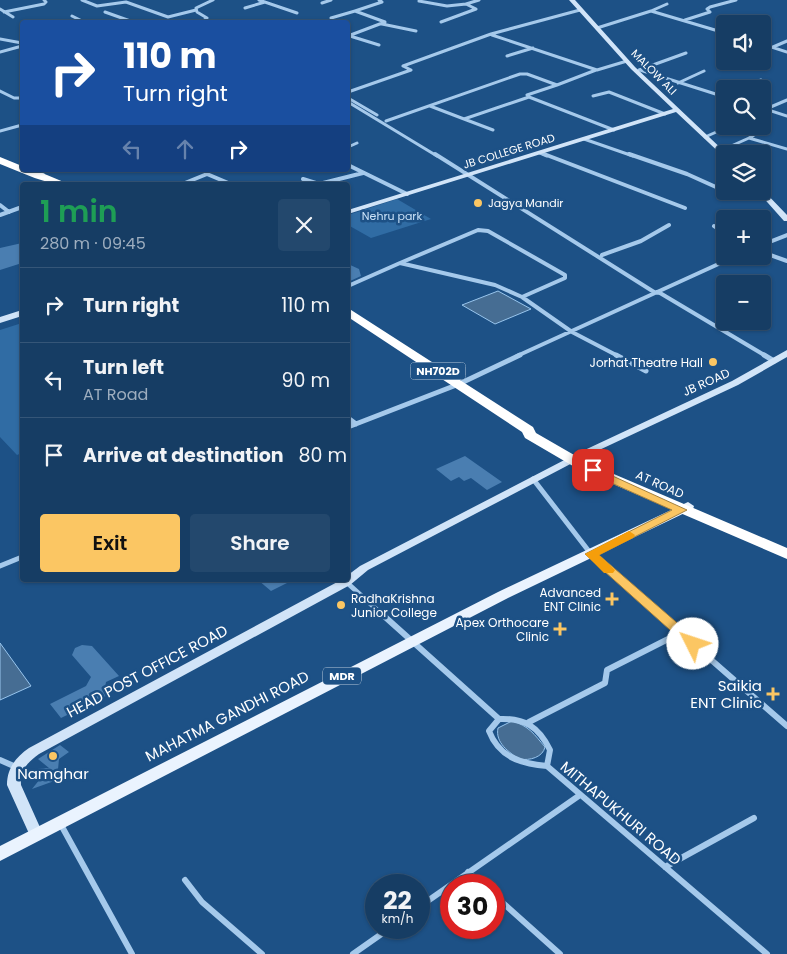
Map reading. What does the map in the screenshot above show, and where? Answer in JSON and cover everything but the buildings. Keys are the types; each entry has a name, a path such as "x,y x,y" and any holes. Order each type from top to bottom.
{"highway":[{"path":"0,160 20,168"},
{"path":"42,172 60,182"},
{"name":"AT ROAD","path":"350,313 528,430 530,434 576,459 787,554"},
{"name":"AT ROAD","path":"684,508 787,548"}],"main road":[{"name":"MAHATMA GANDHI ROAD","path":"0,854 59,821 412,642 684,508"}],"street":[{"path":"2,10 42,5 46,3 44,0"},
{"path":"82,0 97,6 126,2 170,17 196,10 200,5 213,0"},
{"path":"259,0 297,13"},
{"path":"322,3 331,0"},
{"path":"331,18 382,2 380,0"},
{"path":"419,1 447,6 466,4 479,0"},
{"name":"MALOW ALI","path":"572,0 627,60 716,147"},
{"path":"685,20 709,13 708,8 736,0"},
{"path":"245,8 265,2"},
{"path":"441,22 477,8 466,4"},
{"path":"597,28 651,11 666,4"},
{"path":"2,10 13,17"},
{"path":"196,10 207,18 204,20"},
{"path":"350,91 411,70 402,66 404,64 491,34 580,10"},
{"path":"355,11 384,21 382,24"},
{"path":"651,11 716,30"},
{"path":"105,12 127,20"},
{"path":"72,16 80,20"},
{"path":"350,36 382,24 416,31"},
{"path":"491,34 597,70"},
{"path":"350,36 379,45"},
{"path":"0,39 20,43"},
{"path":"773,48 787,41"},
{"path":"0,52 20,45"},
{"path":"508,56 533,48"},
{"path":"773,48 787,52"},
{"path":"639,71 686,52"},
{"path":"529,97 527,95 627,60"},
{"path":"639,71 716,94"},
{"path":"678,83 704,71"},
{"path":"386,121 520,74 527,74 557,85"},
{"path":"0,91 14,98 20,98"},
{"path":"593,96 605,92 612,93 665,114"},
{"path":"464,119 529,97 614,130"},
{"path":"350,99 602,255 657,292"},
{"path":"771,106 787,100"},
{"path":"350,103 471,174 657,292 774,361"},
{"path":"429,106 493,130"},
{"name":"JB COLLEGE ROAD","path":"350,211 677,110"},
{"path":"771,111 787,116"},
{"path":"0,131 20,126"},
{"path":"705,137 716,132"},
{"path":"738,145 754,135"},
{"path":"749,138 787,149"},
{"path":"584,139 687,174 716,187"},
{"path":"350,146 357,143"},
{"path":"540,153 685,208"},
{"path":"350,166 407,194"},
{"path":"186,182 208,172 227,182"},
{"path":"327,182 363,173"},
{"path":"303,179 313,182"},
{"path":"770,200 787,219"},
{"path":"0,205 9,212"},
{"path":"0,215 20,208"},
{"path":"602,255 641,240 669,225"},
{"path":"350,285 478,230 488,231 565,275 565,278 522,297"},
{"path":"771,241 787,235"},
{"path":"771,255 787,261"},
{"path":"400,262 495,285 522,297 572,332 646,371"},
{"path":"350,426 459,384 716,265"},
{"path":"0,320 20,314"},
{"name":"JB ROAD","path":"576,459 633,434 634,431 683,405 735,382 787,353"},
{"path":"350,420 356,424"},
{"name":"HEAD POST OFFICE ROAD","path":"350,578 576,459"},
{"path":"534,481 591,554 787,726"},
{"path":"0,566 20,558"},
{"name":"HEAD POST OFFICE ROAD","path":"16,767 26,757 58,737 343,582"},
{"path":"346,582 499,719 519,719 529,722 550,750 547,766"},
{"path":"529,722 605,683 608,680 607,670 680,633"},
{"name":"MITHAPUKHURI ROAD","path":"499,719 489,731 502,750 520,763 547,766 767,954"},
{"path":"0,760 16,767 14,785 36,834"},
{"path":"430,899 580,795"},
{"path":"665,867 754,818"},
{"path":"59,821 132,954"},
{"path":"185,880 197,899 241,934 262,954"},
{"path":"505,905 560,954"},
{"path":"353,954 374,939"}],"green space":[{"name":"Nehru park","path":"397,199 431,219 371,238 350,226 350,214"},
{"path":"20,324 20,454 17,455 0,437 0,330"}],"shaded area":[{"path":"498,291 531,309 495,324 462,305"},
{"path":"0,643 31,686 0,700"},
{"path":"512,721 527,728 545,747 539,756 532,759 519,759 501,743 498,728"}],"slow traffic":[{"path":"609,570 591,554 629,535"}],"place":[{"name":"Jagya Mandir","path":"478,203"},
{"name":"Jorhat Theatre Hall","path":"713,362"},
{"name":"Advanced ENT Clinic","path":"612,599"},
{"name":"RadhaKrishna Junior College","path":"341,605"},
{"name":"Apex Orthocare Clinic","path":"560,629"},
{"name":"Saikia ENT Clinic","path":"773,694"},
{"name":"Namghar","path":"53,756"}],"route":[{"path":"593,470 681,510 591,554 693,644"}]}
